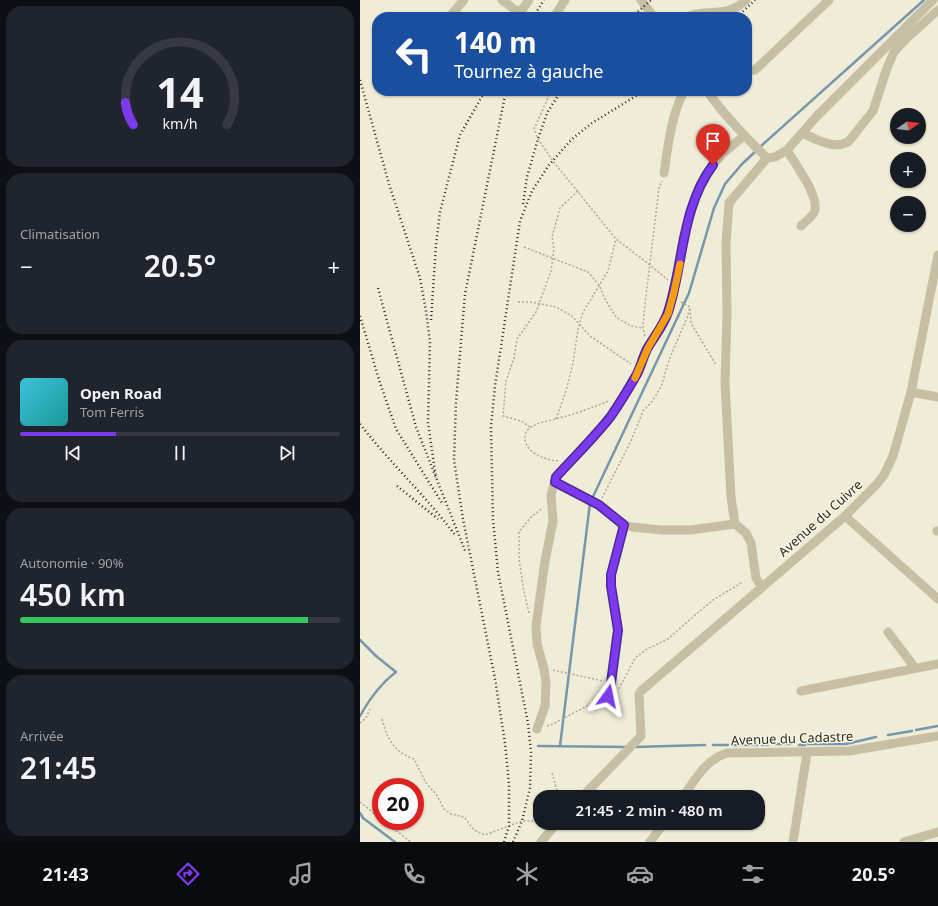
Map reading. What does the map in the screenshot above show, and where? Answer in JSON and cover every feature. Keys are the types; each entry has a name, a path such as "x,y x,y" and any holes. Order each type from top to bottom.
{"street":[{"path":"453,12 464,0"},
{"path":"502,0 519,12 529,0"},
{"path":"557,12 565,0"},
{"path":"641,0 650,12"},
{"path":"727,12 738,7 746,0"},
{"path":"752,70 755,70 829,0"},
{"path":"762,587 756,578 751,543 746,533 735,524 731,497 725,383 727,314 726,243 729,203 767,158 775,157 787,150 817,116 933,0"},
{"path":"802,133 834,146 844,144 849,141 872,110 894,52 938,10"},
{"path":"664,174 673,120 682,96"},
{"path":"711,96 719,108 744,136 767,158"},
{"path":"537,729 545,706 546,682 537,644 536,626 545,561 553,521 551,495 556,477 611,416 639,368 648,348 668,314 673,298 683,238 698,189 713,165 727,150 744,136"},
{"path":"787,150 812,192 816,208 813,215 801,226"},
{"name":"Avenue du Cuivre","path":"589,790 635,743 641,734 639,694 641,690 846,516 877,484 889,466 911,392 935,282 938,255"},
{"path":"911,392 938,397"},
{"path":"555,482 599,505 624,525 632,528 690,530 735,524"},
{"path":"846,516 938,599"},
{"path":"608,696 618,630 611,586 611,575 624,525"},
{"path":"888,632 915,668"},
{"path":"801,691 938,664"},
{"name":"Avenue du Cadastre","path":"688,790 707,764 717,756 730,752 849,752 938,736"},
{"path":"794,842 807,753"},
{"path":"541,842 551,830"},
{"path":"650,842 659,830"},
{"path":"904,842 938,832"}],"path":[{"path":"549,96 534,128 538,139 616,239 650,265 675,287"},
{"path":"648,348 643,328 659,188 664,174"},
{"path":"530,427 521,421 503,416 506,381 514,358 517,339 536,312 551,271 554,249 552,237 560,208 578,191"},
{"path":"556,419 566,391 580,323 585,308 608,271 616,239"},
{"path":"524,247 588,272 599,285 606,301 616,317 631,326 643,328"},
{"path":"673,298 690,307"},
{"path":"518,302 540,303 556,307 572,316 580,323 590,336 624,360 639,368"},
{"path":"690,307 691,323 718,369"},
{"path":"599,505 631,441 643,412 651,404 661,386 668,360 687,318 690,307"},
{"path":"570,461 551,460 532,452 525,442 526,432 530,427 612,400"},
{"path":"529,615 519,559 519,532 532,516 545,507 551,495"},
{"path":"537,729 553,724 608,696 613,695 621,686 635,658 647,649 668,639 713,600 743,582"},
{"path":"544,669 611,683"},
{"path":"360,723 366,718 370,710"},
{"path":"382,719 386,733 394,746 405,756 414,759 426,783 436,794 444,809 451,814 464,817 474,830 485,835 522,821 533,821"},
{"path":"552,773 557,790"},
{"path":"360,802 372,812"},
{"path":"395,830 411,842"}],"waterway":[{"path":"761,146 924,0"},
{"path":"560,746 590,503 689,293 714,208 725,184 742,164 756,151"},
{"path":"360,640 376,656 396,672 385,681 360,716"},
{"path":"916,730 938,726"},
{"path":"888,735 912,731"},
{"path":"808,744 846,744 876,737"},
{"path":"776,744 791,744"},
{"path":"634,747 705,745"},
{"path":"713,745 728,745"},
{"path":"732,745 757,745"},
{"path":"762,745 768,745"},
{"path":"799,745 805,745"},
{"path":"538,746 627,747"},
{"path":"360,813 363,818 395,842"}],"railway":[{"path":"536,12 544,0"},
{"path":"638,12 651,0"},
{"path":"742,12 755,0"},
{"path":"360,80 389,184 420,278 430,342 428,423 436,478"},
{"path":"431,320 436,245 440,212 460,135 482,96"},
{"path":"504,842 509,826 509,784 505,743 495,679 463,519 454,460 456,402 465,294 505,96"},
{"path":"523,204 527,177 538,139 547,113 558,96"},
{"path":"513,842 522,821 530,788 531,752 528,723 498,572 493,520 491,427 495,386 520,221 532,191 549,165 572,139 592,123 636,96"},
{"path":"378,288 416,427 466,553"},
{"path":"360,316 380,383 396,429 442,503"},
{"path":"360,424 455,535"},
{"path":"397,486 438,519"}],"slow traffic":[{"path":"635,378 648,348 668,314 680,264"}],"route":[{"path":"608,696 618,630 611,586 611,575 624,525 599,505 555,482 556,477 611,416 637,374 648,348 668,314 679,267 683,238 698,189 713,165"}]}
